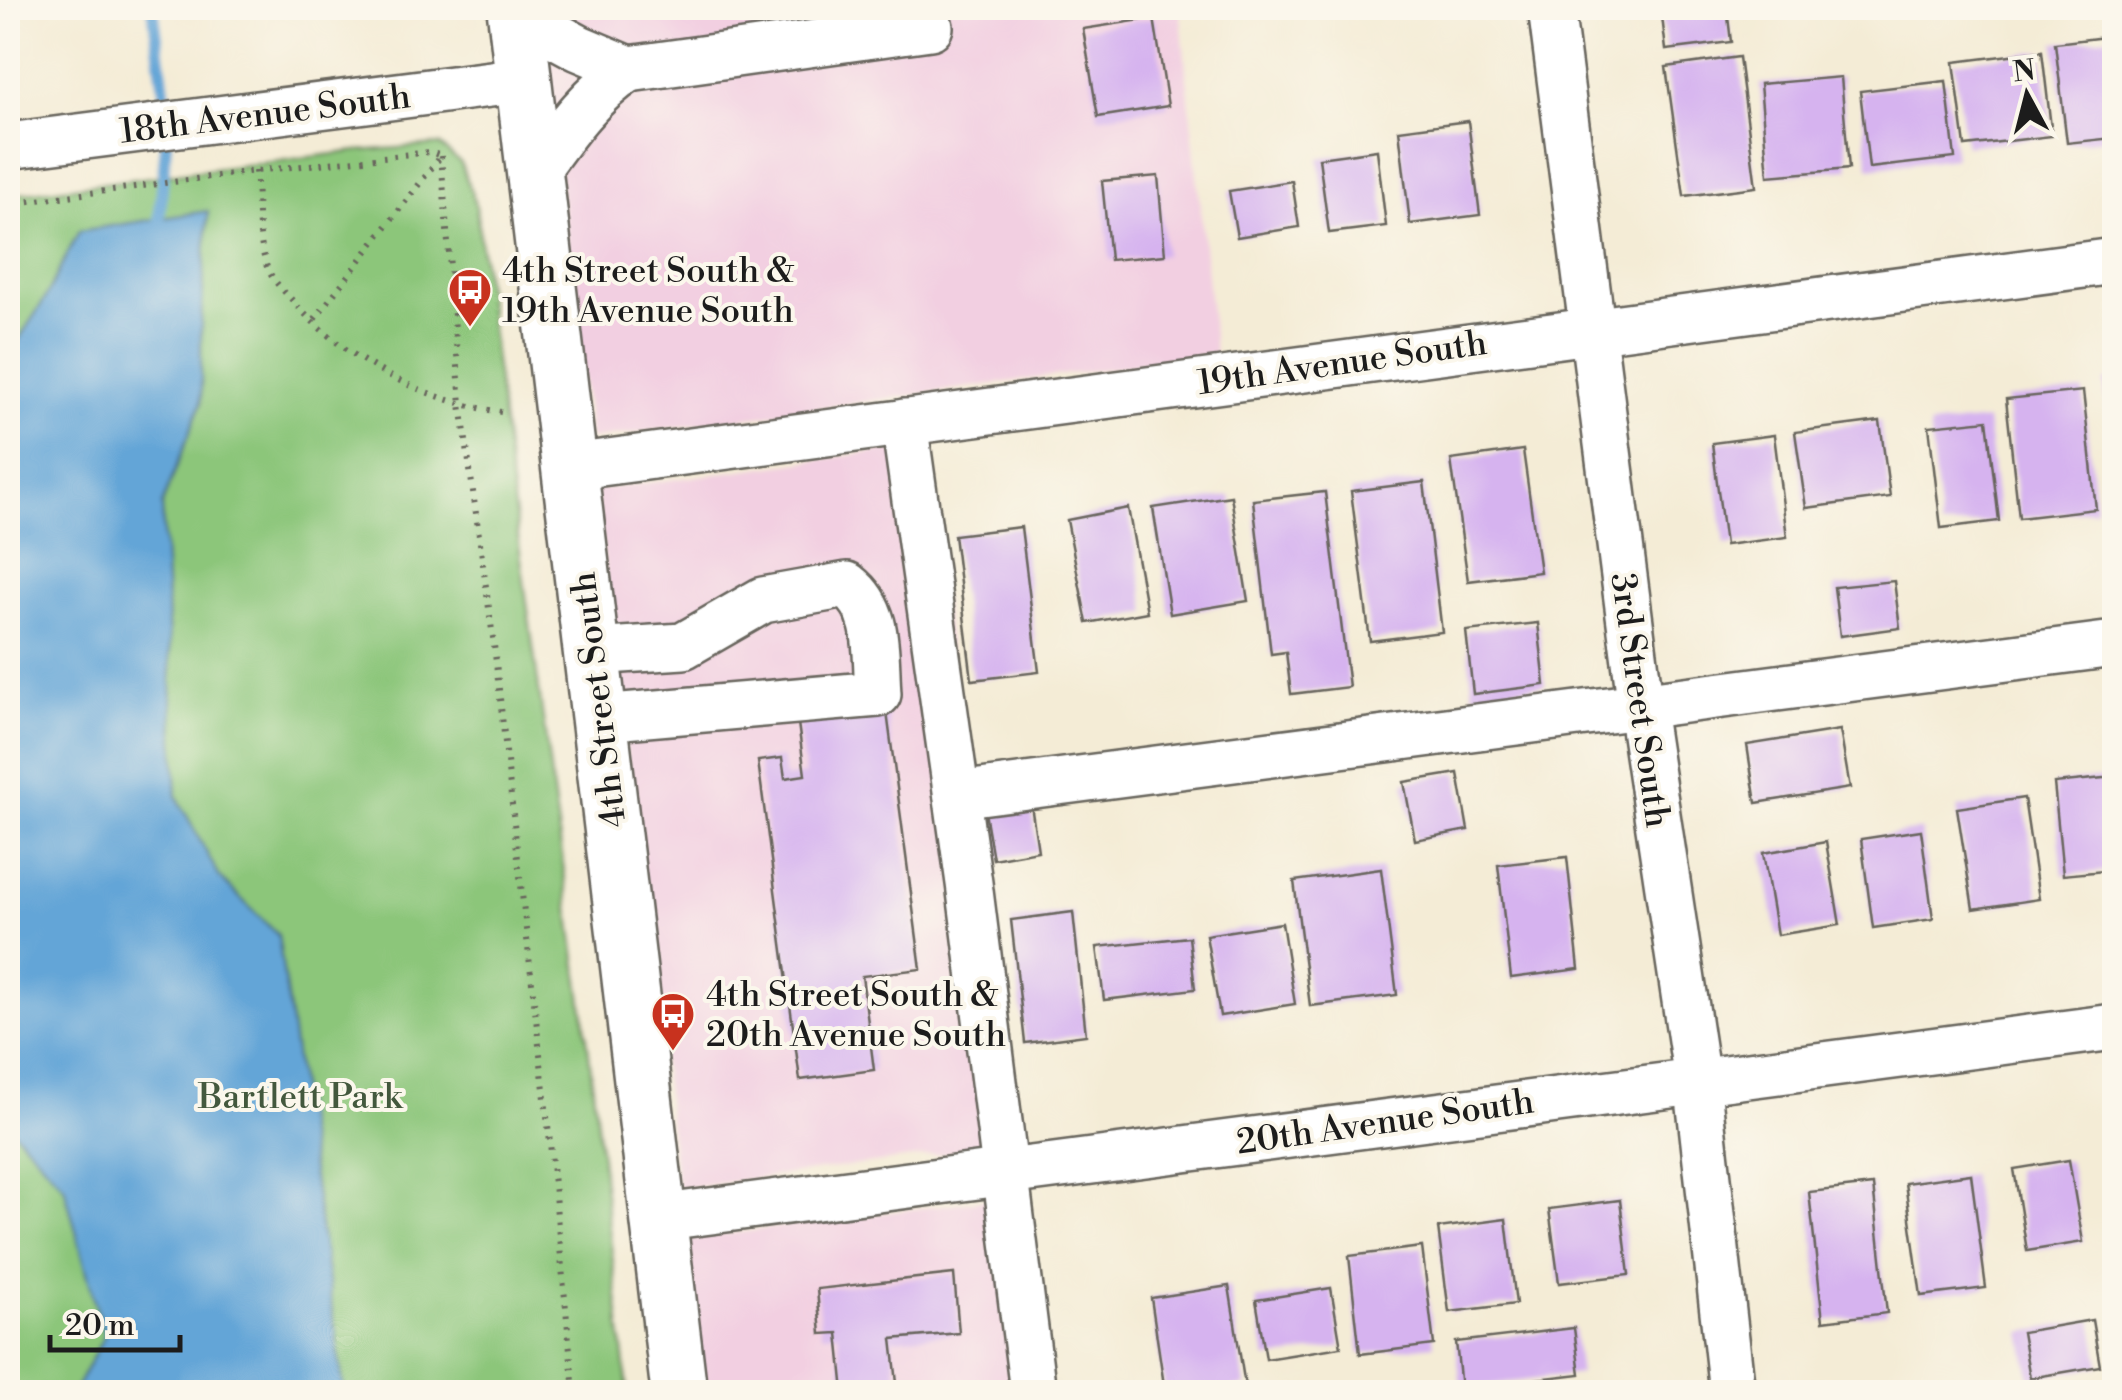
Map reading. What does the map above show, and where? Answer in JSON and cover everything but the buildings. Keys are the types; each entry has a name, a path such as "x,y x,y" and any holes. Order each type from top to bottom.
{"main road":[{"name":"4th Street South","path":"516,11 679,1392"}],"street":[{"name":"3rd Street South","path":"1551,8 1641,708 1696,1080 1732,1392"},
{"path":"516,11 579,48 629,69"},
{"path":"534,174 572,120 629,69 930,27"},
{"name":"18th Avenue South","path":"24,144 522,80"},
{"name":"19th Avenue South","path":"571,467 2114,261"},
{"path":"904,422 1034,1392"},
{"path":"592,652 684,646 762,600 847,585 862,597 872,615 878,694 600,718"},
{"path":"956,795 2114,644"},
{"name":"20th Avenue South","path":"656,1218 2114,1027"}],"path":[{"path":"8,204 255,171 430,152 441,156"},
{"path":"313,322 441,156"},
{"path":"441,156 462,404 494,645 574,1392"},
{"path":"255,171 266,266 313,322 358,358 393,378 462,404 501,412"}],"shaded area":[{"path":"539,8 1180,8 1215,354 590,439"},
{"path":"924,445 1011,1145 677,1189 596,490"},
{"path":"1017,1195 1050,1392 702,1392 683,1240"}],"green space":[{"name":"Bartlett Park","path":"439,145 461,163 476,206 589,1053 628,1392 8,1392 8,195 357,151"}],"water":[{"path":"208,211 201,403 162,505 177,797 220,878 278,935 344,1392 74,1392 104,1336 64,1186 8,1125 8,356 45,299 79,231"}],"waterway":[{"path":"153,8 168,120 158,234"}],"place":[{"name":"4th Street South & 19th Avenue South","path":"470,328"},
{"name":"4th Street South & 20th Avenue South","path":"673,1052"}]}
